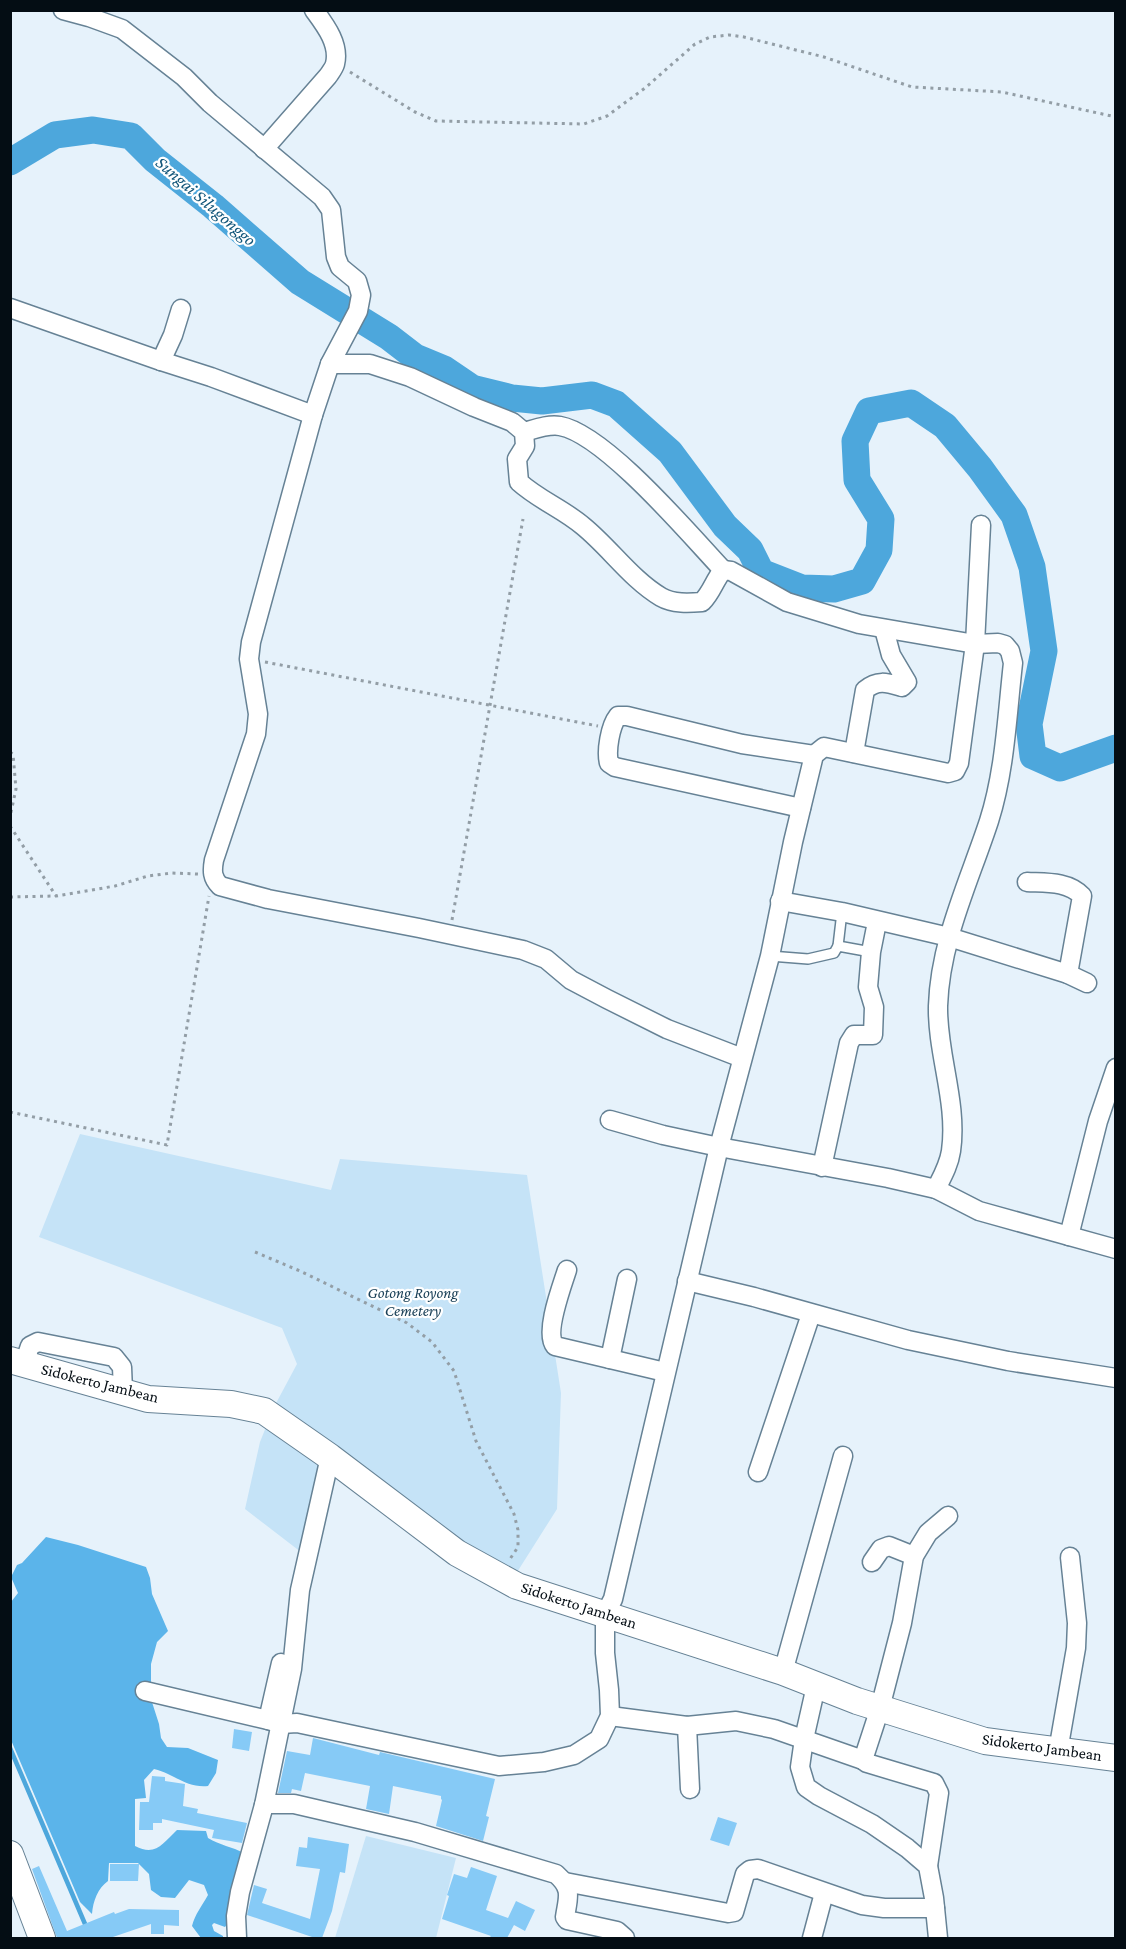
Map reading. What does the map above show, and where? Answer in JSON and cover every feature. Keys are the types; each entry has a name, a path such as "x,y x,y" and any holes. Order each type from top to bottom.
{"street":[{"path":"63,10 122,29 184,77 210,103 322,197 331,210 336,256 340,267 357,281 361,295 358,312 330,364 313,414 251,642 249,659 258,714 256,734 214,860 212,874 220,886 268,899 523,950 546,959 571,980 667,1029 742,1058"},
{"path":"264,149 328,76 335,63 330,32 314,10"},
{"path":"10,308 313,414"},
{"path":"161,361 173,335 181,309"},
{"path":"330,364 370,364 410,377 512,422 524,432 525,446 517,459 519,482 533,494 560,507 584,526 644,584 663,598 686,604 702,602 711,593 714,581 723,570"},
{"path":"524,432 545,426 560,426 584,435 649,491 723,570 787,602 819,613 884,629 975,644 998,643 1005,645 1010,651 1013,663 1001,771 994,802 949,937 938,1003 938,1032 952,1116 952,1136 951,1153 936,1190"},
{"path":"145,1691 275,1722 291,1722 499,1766 544,1762 574,1755 599,1739 610,1716 604,1653 605,1614 613,1599 719,1148 770,956 780,901 814,755 824,747 948,773 955,771 959,763 975,644 981,525"},
{"path":"854,753 865,690 872,684 882,682 902,687 907,682 891,655 884,629"},
{"path":"801,808 615,767 609,763 608,757 614,721 618,717 627,716 742,744 814,755"},
{"path":"1027,882 1065,885 1075,889 1082,896 1068,974"},
{"path":"780,901 842,912 949,937 1068,974 1087,983"},
{"path":"822,1167 849,1043 854,1035 873,1035 874,1007 868,987 871,952 878,922"},
{"path":"1069,1236 1098,1121 1116,1068"},
{"path":"610,1120 719,1148 936,1190 979,1211 1116,1249"},
{"path":"567,1270 553,1322 552,1342 555,1346 665,1372"},
{"path":"610,1359 627,1280"},
{"path":"687,1281 754,1297 919,1343 1008,1361 1116,1378"},
{"path":"758,1472 811,1314"},
{"name":"Sidokerto Jambean","path":"17,1362 148,1399 231,1404 264,1411 330,1457 457,1553 517,1586 783,1672 880,1708 985,1741 1116,1758"},
{"path":"783,1672 843,1456"},
{"path":"237,1938 236,1916 240,1892 264,1805 275,1722 289,1661 300,1590 330,1457"},
{"path":"863,1760 880,1708 902,1623 914,1556 928,1533 948,1516"},
{"path":"872,1562 881,1549 889,1546 914,1556"},
{"path":"1058,1751 1076,1648 1077,1623 1070,1557"},
{"path":"816,1686 800,1767 806,1787 872,1824 907,1848 928,1866"},
{"path":"610,1716 687,1726 736,1721 774,1729 867,1763 934,1783 939,1793 928,1866 938,1938"},
{"path":"687,1726 690,1789"},
{"path":"264,1805 294,1804 415,1832 556,1874 565,1882 569,1892 565,1917 567,1920 617,1931 625,1938"},
{"path":"10,1854 42,1938"},
{"path":"565,1882 728,1913 734,1912 746,1874 750,1870 764,1870 862,1905 884,1908 935,1908"},
{"path":"812,1938 824,1893"}],"lane":[{"path":"770,956 817,957 834,953 838,946 842,912"},
{"path":"838,946 871,952"}],"path":[{"path":"335,63 415,112 436,121 584,124 607,116 645,88 695,44 710,37 729,35 824,57 912,87 1002,92 1116,117"},
{"path":"450,934 523,519"},
{"path":"249,659 613,728"},
{"path":"10,752 13,754 16,789 10,817"},
{"path":"10,826 56,896"},
{"path":"10,897 56,896 172,873 212,874 167,1145 10,1112"},
{"path":"255,1251 407,1323 432,1342 454,1371 476,1441 516,1522 518,1547 499,1576"}],"green space":[{"name":"Gotong Royong Cemetery","path":"80,1134 331,1190 340,1159 527,1175 561,1393 557,1509 514,1577 465,1549 341,1454 310,1559 245,1509 260,1442 274,1407 297,1364 282,1328 39,1237"},
{"path":"366,1836 456,1858 436,1938 335,1938"}],"shaded area":[{"path":"46,1537 146,1567 152,1594 168,1631 157,1642 151,1664 151,1699 161,1738 167,1747 188,1748 218,1760 216,1773 208,1786 186,1783 154,1769 144,1780 146,1798 135,1799 135,1846 148,1850 154,1849 163,1844 177,1830 206,1831 208,1838 244,1853 230,1920 225,1927 214,1923 212,1925 214,1931 223,1938 201,1938 192,1926 208,1895 204,1885 189,1880 175,1898 161,1897 151,1890 149,1874 138,1863 109,1863 108,1881 97,1895 92,1914 80,1902 11,1740 11,1602 18,1593 11,1577 17,1565 22,1563"}],"building":[{"path":"234,1729 252,1732 249,1751 232,1748"},
{"path":"313,1738 379,1755 380,1752 495,1779 486,1816 489,1817 483,1841 436,1826 441,1796 393,1786 389,1814 366,1809 370,1786 305,1773 301,1791 292,1789 291,1793 278,1793 287,1751 310,1755"},
{"path":"152,1776 165,1777 165,1781 185,1784 183,1806 198,1809 197,1813 247,1823 242,1843 212,1838 214,1830 162,1819 162,1823 153,1823 153,1830 139,1830 140,1802 149,1802"},
{"path":"718,1817 737,1823 729,1846 710,1840"},
{"path":"308,1837 349,1844 345,1873 340,1872 332,1911 322,1938 315,1938 247,1915 254,1885 267,1889 262,1903 310,1919 320,1869 296,1866 299,1847 307,1848"},
{"path":"110,1864 139,1864 138,1881 110,1881"},
{"path":"39,1866 67,1931 114,1912 115,1914 129,1909 179,1910 179,1926 164,1925 164,1934 151,1934 151,1924 110,1938 57,1938 32,1869"},
{"path":"471,1867 497,1876 486,1910 508,1918 516,1901 535,1910 525,1931 514,1925 507,1938 489,1938 491,1936 442,1919 454,1874 467,1878"}],"waterway":[{"name":"Sungai Silugonggo","path":"10,162 55,135 93,130 131,136 155,160 213,206 300,282 389,337 415,357 444,369 472,388 512,398 542,401 592,395 616,404 670,452 725,526 750,550 761,572 802,588 834,589 862,581 879,550 881,519 857,480 855,441 869,411 911,403 945,426 980,468 1014,515 1032,567 1044,651 1029,724 1033,756 1060,768 1116,748"},
{"path":"10,1748 91,1938"}]}
